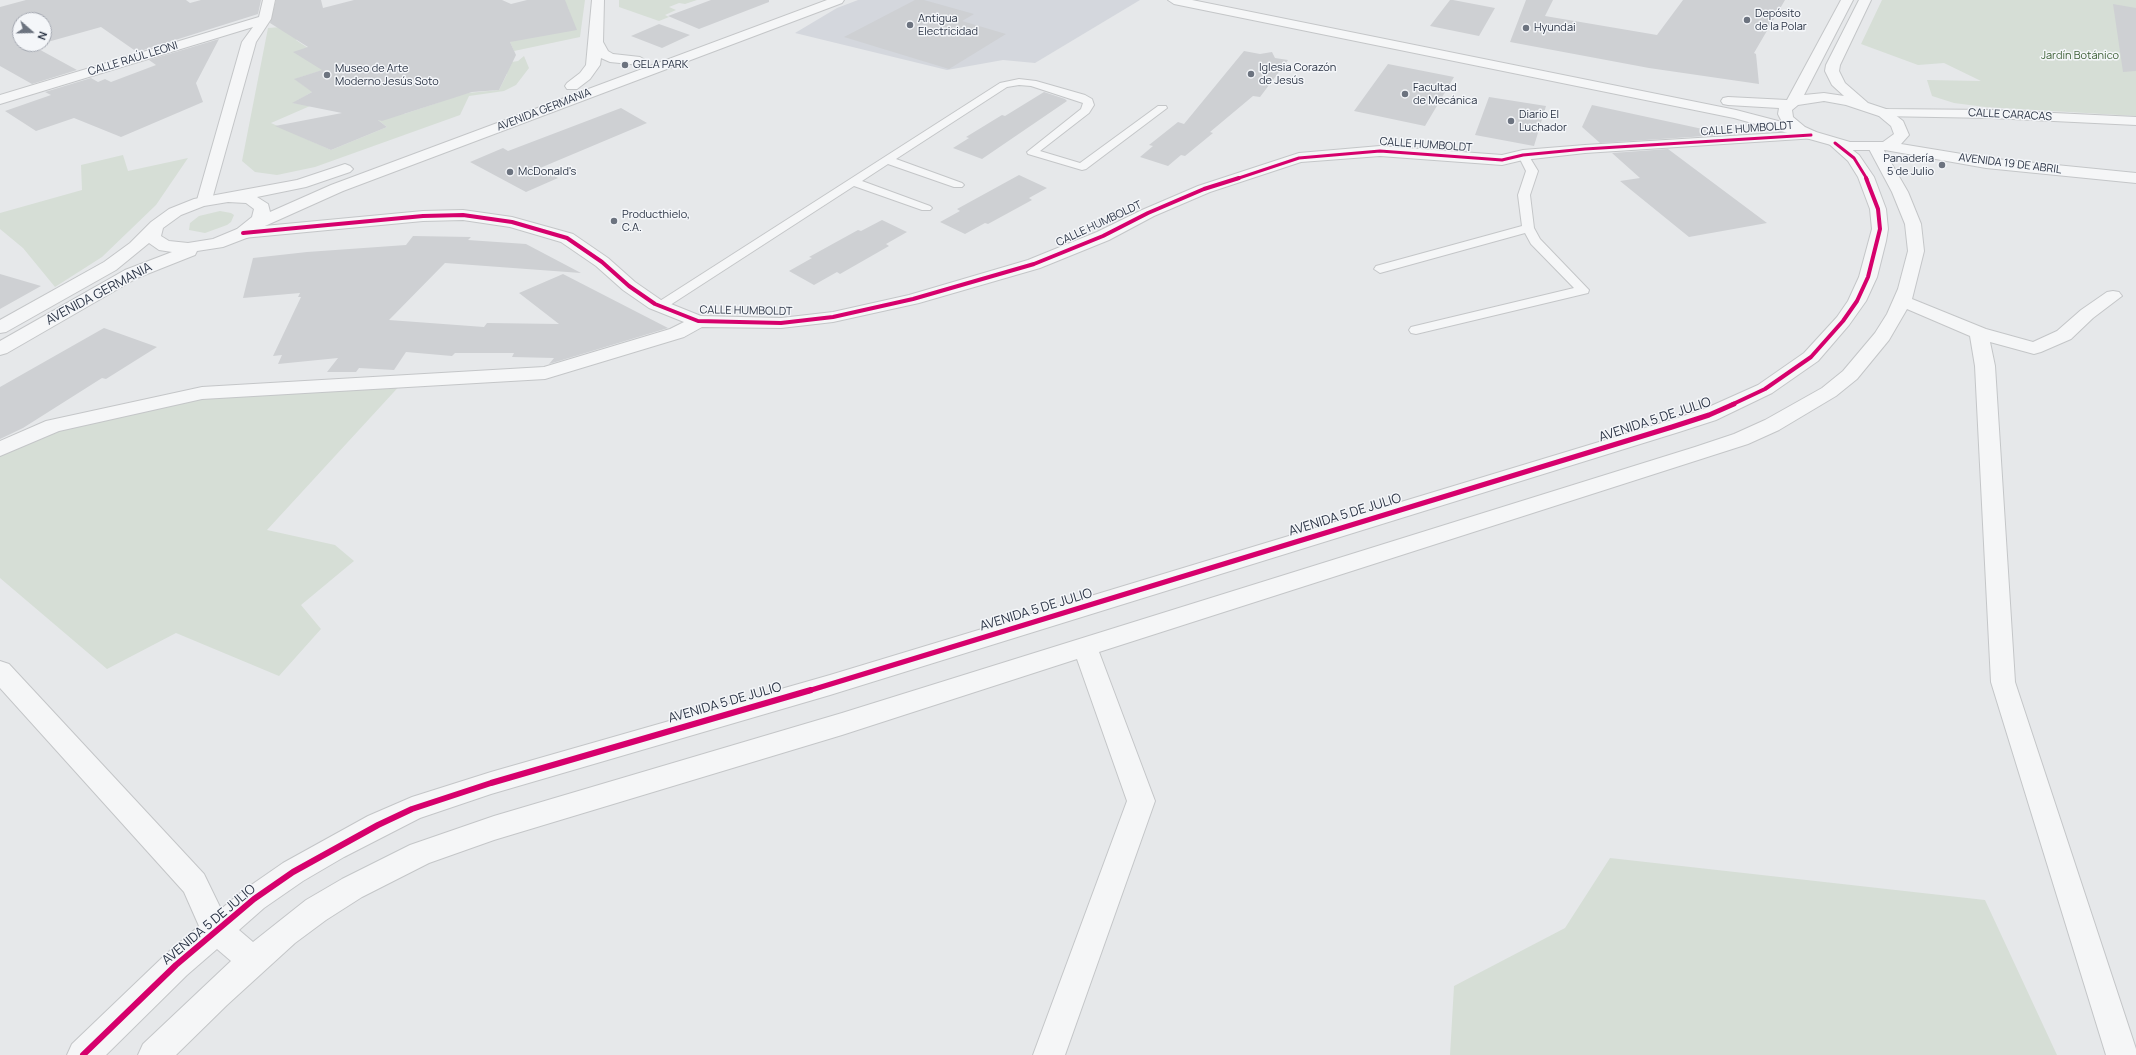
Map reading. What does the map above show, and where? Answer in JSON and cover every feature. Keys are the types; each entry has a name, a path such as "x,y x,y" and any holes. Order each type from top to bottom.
{"street":[{"path":"206,200 249,42 265,19 269,0"},
{"path":"572,86 585,76 593,65 596,42 598,0"},
{"name":"AVENIDA GERMANIA","path":"486,118 806,0"},
{"name":"AVENIDA GERMANIA","path":"0,349 131,274 202,246 231,238 337,188 838,0"},
{"path":"1174,0 1736,114 1835,143"},
{"path":"154,1055 253,960 285,932 316,910 391,867 427,851 494,828 842,724 1741,439 1801,410 1829,392 1850,375 1882,336 1896,314 1902,301 1907,289 1916,251 1916,238 1907,207 1880,146 1894,143 1902,135 1898,124 1884,113 1862,104 1824,97 1791,103 1724,100 1225,0"},
{"path":"1810,135 1796,127 1787,119 1785,114 1847,0"},
{"path":"1862,104 1839,85 1832,71 1833,65 1865,0"},
{"name":"CALLE RAÚL LEONI","path":"0,100 265,19"},
{"path":"596,42 602,54 610,58 640,61"},
{"name":"CALLE CARACAS","path":"1884,113 1992,114 2136,121"},
{"name":"CALLE HUMBOLDT","path":"248,229 423,216 463,215 512,222 567,238 602,262 629,286 659,306 698,321 781,323 833,317 913,299 1034,264 1103,236 1148,212 1204,189 1299,158 1380,151 1502,160 1523,155 1748,138 1810,135"},
{"name":"AVENIDA 19 DE ABRIL","path":"1902,135 1930,145 1966,151 2136,169"},
{"name":"AVENIDA 19 DE ABRIL","path":"1835,143 1880,146 1980,162 2136,178"},
{"name":"AVENIDA 5 DE JULIO","path":"83,1055 216,930 254,899 293,872 378,825 420,807 491,783 830,685 1672,427 1738,403 1792,372 1810,358 1843,321 1857,301 1868,277 1880,230 1878,209 1859,165 1849,152 1835,143"},
{"path":"228,197 300,184 360,164"},
{"path":"228,197 250,199 262,207 262,213 248,229"},
{"name":"AVENIDA GERMANIA","path":"0,328 110,266 136,247 164,218 206,200 228,197"},
{"path":"153,231 153,237 157,242 165,246 175,248 202,246"},
{"path":"1902,301 1944,317 1979,333 2034,348 2064,334 2087,314 2113,296"},
{"path":"0,448 53,426 202,393 545,373 677,334 698,321"},
{"path":"1979,333 1985,366 2003,682 2122,1055"},
{"path":"1049,1055 1141,801 1085,647"},
{"path":"0,671 194,882 216,930 253,960"}],"lane":[{"path":"659,306 1004,86 1014,82 1040,85 1081,97 1088,101 1089,105 1085,111 1032,152 1082,167 1162,108"},
{"path":"1416,330 1583,290 1535,240 1528,228 1524,195 1532,171 1523,155"},
{"path":"887,160 958,186"},
{"path":"853,182 926,208"},
{"path":"1380,269 1528,228"}],"shaded area":[{"path":"858,0 1140,0 1035,63 1003,60 947,70 795,33 837,8"}],"green space":[{"path":"565,0 585,0 580,37 514,51 510,42 571,17 568,8 538,7"},
{"path":"619,0 697,0 685,4 679,3 669,7 676,10 665,15 669,17 659,21 619,7"},
{"name":"Jardín Botánico","path":"1882,0 2136,0 2136,116 1985,107 1954,103 1932,96 1927,80 1981,81 1944,63 1918,65 1861,44"},
{"path":"309,25 296,40 335,66 295,79 307,88 317,89 293,103 310,106 271,123 331,150 387,127 372,115 404,114 440,102 430,92 437,96 499,90 507,74 493,65 518,61 524,56 529,68 516,85 504,91 469,96 460,115 315,167 277,175 255,172 242,161 268,28"},
{"path":"123,155 128,171 188,158 156,205 102,257 55,287 23,248 0,229 0,213 82,190 81,165"},
{"path":"220,211 234,215 231,222 227,225 205,233 189,230 190,223 199,216"},
{"path":"404,381 267,530 335,545 354,561 301,605 321,629 279,676 176,633 107,669 0,578 0,456 73,421 202,393"},
{"path":"1610,858 1985,900 2057,1055 1450,1055 1454,986 1565,928"}],"building":[{"path":"26,0 186,0 190,3 201,0 261,0 258,14 137,52 101,27 52,41 52,12 12,12 12,52 44,52 77,70 32,84 0,66 0,7"},
{"path":"276,0 321,0 323,8 354,0 502,0 511,4 527,0 565,0 577,30 510,42 516,55 499,90 472,92 382,121 378,120 387,127 331,150 275,126 342,113 292,103 312,92 294,79 322,70 293,52 308,47 270,23"},
{"path":"711,0 769,0 769,2 699,29 668,16"},
{"path":"915,0 924,0 974,14 962,21 1006,34 949,69 844,37"},
{"path":"1450,0 1495,8 1479,36 1430,26"},
{"path":"1526,0 1553,0 1545,16 1657,35 1683,0 1785,0 1754,53 1756,54 1759,84 1649,68 1510,42"},
{"path":"2113,4 2136,8 2136,71 2123,72"},
{"path":"659,24 690,35 662,48 631,36"},
{"path":"219,39 196,83 203,102 121,137 74,118 36,131 5,111 51,95 45,92 91,78 98,82 105,79 111,82 156,65 149,60"},
{"path":"1244,51 1260,54 1272,52 1275,58 1288,60 1260,97 1253,96 1210,132 1213,133 1185,156 1181,155 1168,166 1140,157 1153,146 1149,145 1178,122 1184,124"},
{"name":"Facultad de Mecánica","path":"1388,64 1454,77 1425,126 1354,111"},
{"path":"1044,92 1067,101 982,159 953,148 969,138 966,137 1002,115 1005,116"},
{"name":"Diario El Luchador","path":"1489,97 1546,106 1534,146 1475,135"},
{"path":"1592,105 1721,133 1721,135 1600,143 1582,127"},
{"path":"621,108 647,123 540,168 558,178 526,192 470,162 503,148 508,151"},
{"path":"1668,149 1767,223 1689,237 1620,181 1640,178 1612,153"},
{"path":"1019,175 1047,188 1029,198 1032,200 988,224 985,223 965,234 940,222 960,211 957,209"},
{"path":"882,220 907,232 886,244 889,246 840,274 837,272 814,285 789,271 812,258 809,257 858,230 861,231"},
{"path":"413,236 471,237 468,240 526,244 581,273 445,263 389,320 484,327 487,323 559,324 519,293 563,274 668,328 549,364 554,358 512,357 514,353 455,353 452,356 406,352 394,370 359,368 356,372 327,372 338,358 278,364 282,355 273,356 301,297 298,297 300,293 243,298 253,258 307,252 406,245"},
{"path":"0,274 41,286 0,309"},
{"path":"104,328 157,347 106,379 102,378 23,428 0,439 0,387"}],"cycle path":[{"path":"243,233 423,216 463,215 512,222 567,238 602,262 629,286 655,304 698,321 781,323 833,317 913,299 1034,264 1103,236 1148,213 1204,189 1299,158 1380,151 1502,160 1523,155 1585,149 1811,135"},
{"path":"83,1055 176,965 254,899 293,872 334,848 412,809 491,783 830,685 1672,427 1709,415 1765,389 1811,357 1843,321 1857,301 1868,277 1880,229 1878,209 1866,177 1854,158 1835,143"}],"place":[{"name":"Depósito de la Polar","path":"1747,20"},
{"name":"Antigua Electricidad","path":"910,25"},
{"name":"Hyundai","path":"1526,28"},
{"name":"GELA PARK","path":"625,65"},
{"name":"Iglesia Corazón de Jesús","path":"1251,74"},
{"name":"Museo de Arte Moderno Jesús Soto","path":"327,75"},
{"name":"Facultad de Mecánica","path":"1405,94"},
{"name":"Diario El Luchador","path":"1511,121"},
{"name":"Panadería 5 de Julio","path":"1942,165"},
{"name":"McDonald's","path":"510,172"},
{"name":"Producthielo, C.A.","path":"614,221"}]}
